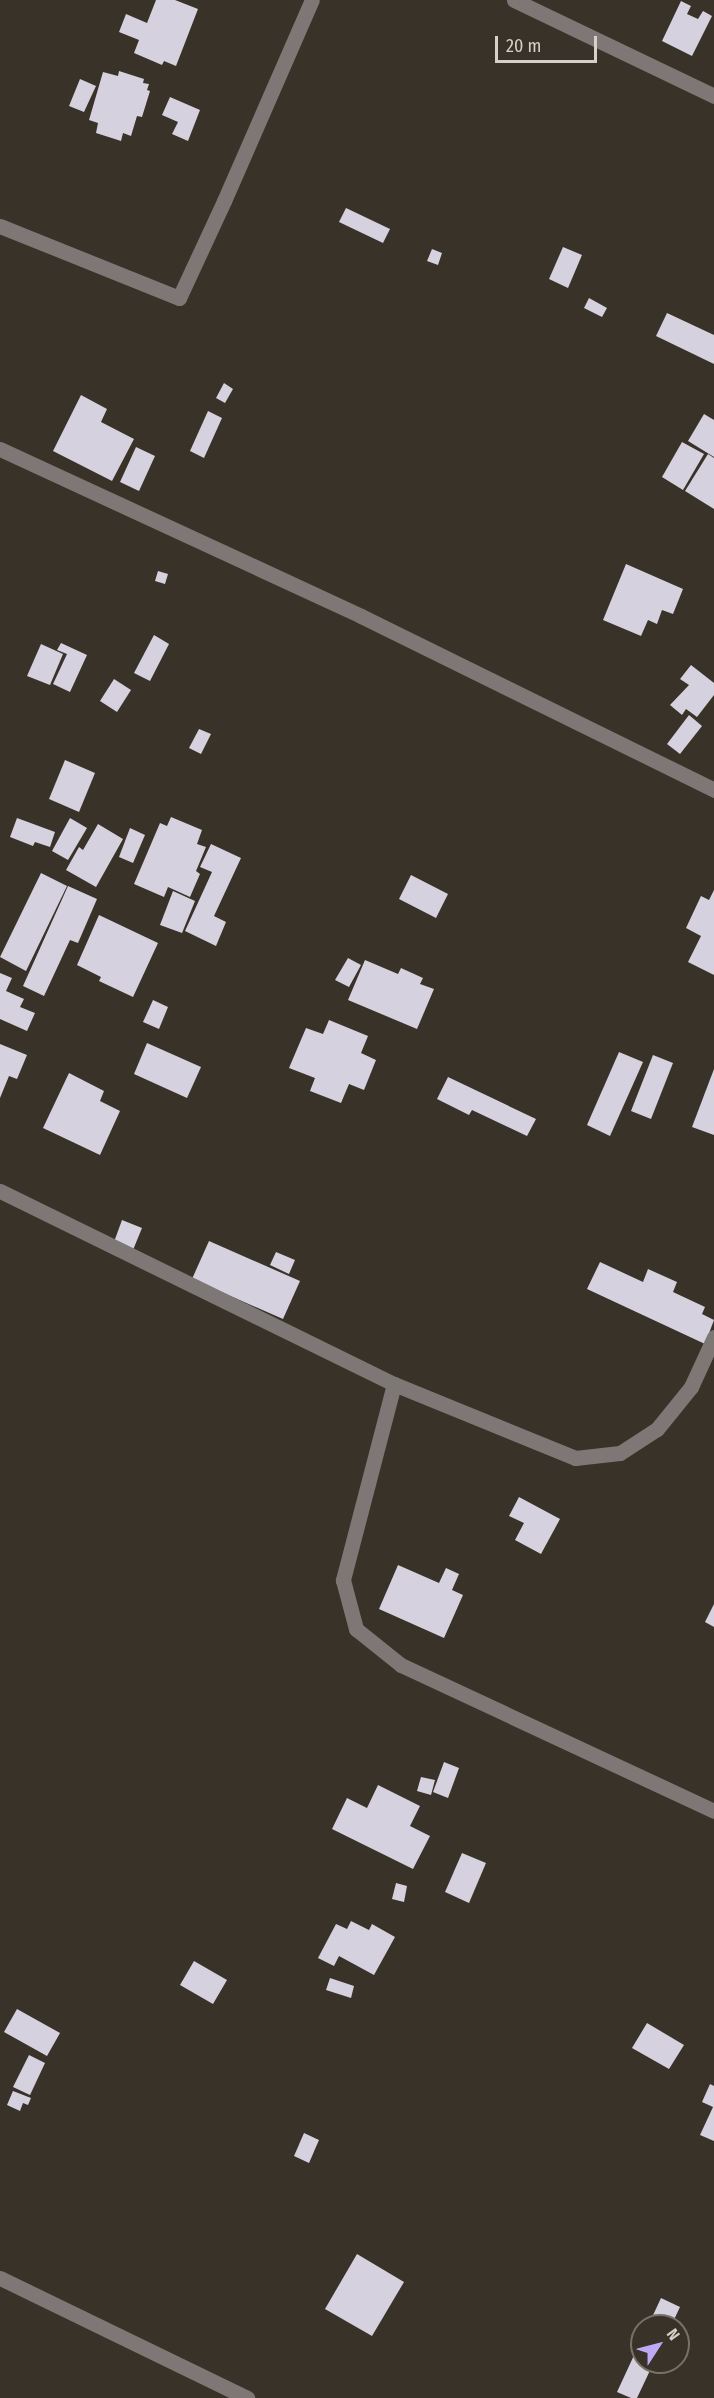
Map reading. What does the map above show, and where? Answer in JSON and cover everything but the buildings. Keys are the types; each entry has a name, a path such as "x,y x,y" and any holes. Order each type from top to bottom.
{"street":[{"path":"0,226 178,298 224,201 312,0"},
{"path":"514,0 714,96"},
{"path":"0,449 361,616 714,790"},
{"path":"0,1191 394,1384 575,1458 620,1453 657,1429 691,1387 714,1337"},
{"path":"394,1384 343,1580 356,1629 401,1665 714,1811"},
{"path":"0,2278 247,2398"}]}
